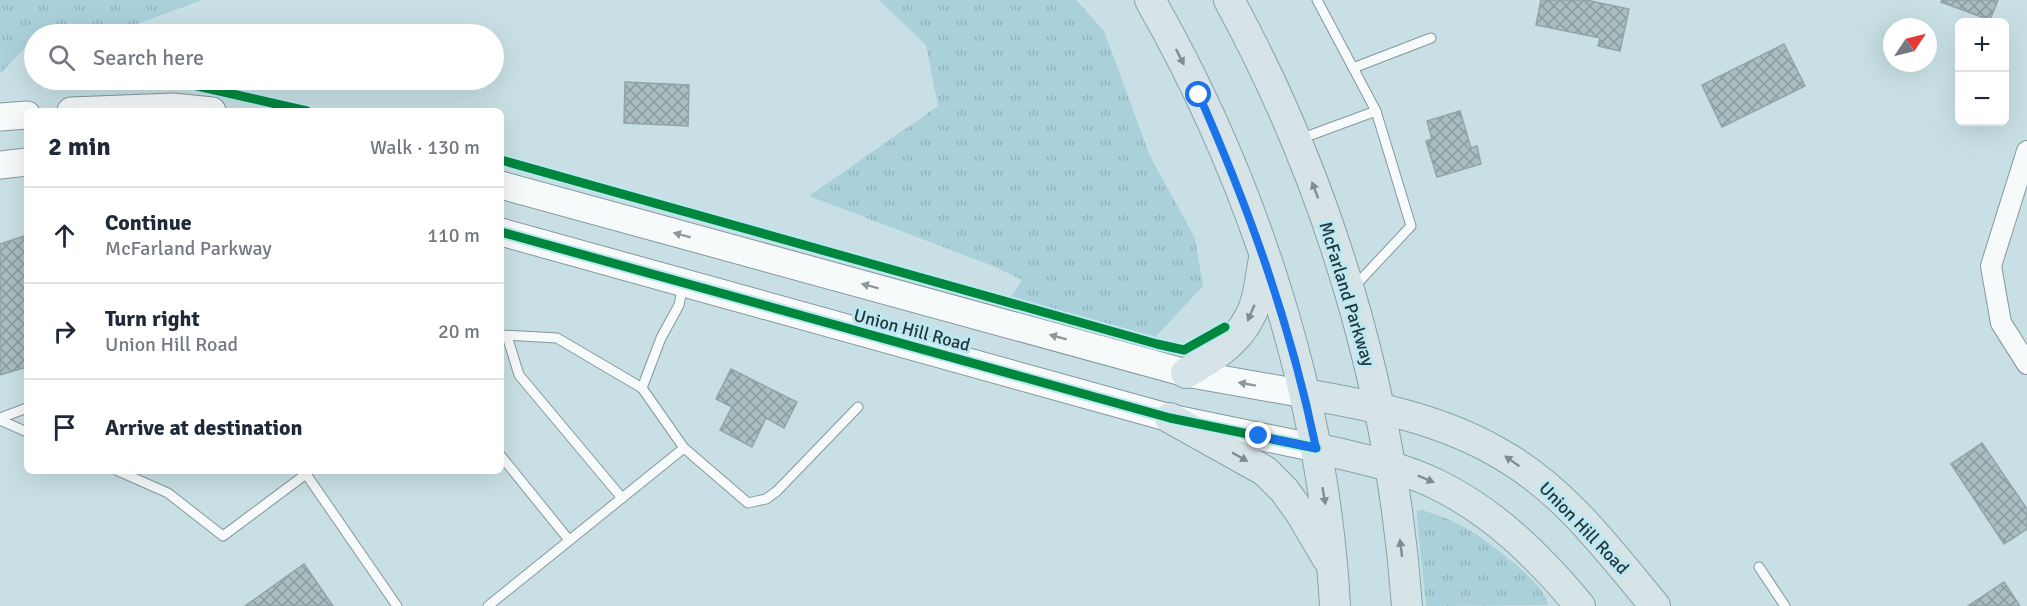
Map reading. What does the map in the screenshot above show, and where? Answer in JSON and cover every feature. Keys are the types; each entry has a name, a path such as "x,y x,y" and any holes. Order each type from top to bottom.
{"main road":[{"path":"1150,0 1199,95 1239,188 1287,325 1316,448 1334,570 1335,606"},
{"name":"McFarland Parkway","path":"1229,0 1255,50 1296,141 1349,292 1379,407 1399,529 1407,606"},
{"path":"1186,372 1209,360 1233,341 1249,319 1257,296 1264,256"},
{"name":"Union Hill Road","path":"1305,394 1379,407 1472,438 1505,456 1569,507 1595,534 1655,606"},
{"path":"1170,418 1265,471 1284,490 1300,512 1334,570"},
{"name":"Union Hill Road","path":"1316,448 1389,466 1438,484 1473,505 1506,529 1541,560 1580,606"}],"street":[{"path":"148,108 183,108"},
{"path":"0,117 24,115"},
{"path":"2027,151 1991,266 2001,323 2027,364"},
{"path":"0,165 24,162"},
{"name":"Union Hill Road","path":"504,186 1186,372 1305,394"},
{"name":"Union Hill Road","path":"504,233 1170,418 1316,448"}],"lane":[{"path":"1317,0 1376,111 1411,226 1349,292"},
{"path":"1353,68 1431,38"},
{"path":"1296,141 1376,111"},
{"path":"642,388 661,338 679,305 683,283"},
{"path":"622,498 519,375 504,336 556,338 642,388 684,448 748,502 766,499 777,491 858,407"},
{"path":"0,419 24,409"},
{"path":"0,419 24,431"},
{"path":"488,606 684,448"},
{"path":"504,460 569,540"},
{"path":"125,474 168,493 223,536 306,474"},
{"path":"308,474 397,606"},
{"path":"1760,567 1785,606"}],"green space":[{"path":"0,0 202,0 137,24 24,24 24,49 0,74"},
{"path":"879,0 1076,0 1104,31 1150,156 1195,238 1203,286 1148,345 1005,306 1022,280 993,266 809,196 938,106 926,45"},
{"path":"1422,510 1458,524 1489,543 1528,576 1546,597 1548,605 1426,606 1417,519 1417,511"}],"building":[{"path":"1541,0 1586,0 1629,9 1620,51 1598,46 1600,38 1536,25"},
{"path":"1942,0 1998,0 1991,18 1985,18 1941,2"},
{"path":"1784,44 1805,86 1722,127 1702,85"},
{"path":"625,82 689,85 688,126 624,123"},
{"path":"1460,111 1471,148 1477,146 1481,164 1437,177 1426,141 1432,139 1427,121"},
{"path":"24,236 24,368 0,375 0,244"},
{"path":"731,369 797,402 784,428 766,418 752,447 720,430 732,407 716,399"},
{"path":"1982,443 2027,509 2027,529 2004,544 1951,464"},
{"path":"304,564 333,606 245,606"},
{"path":"2004,582 2020,606 1968,606"}],"cycle path":[{"path":"215,90 294,108"},
{"path":"504,161 1157,344 1184,350 1225,327"},
{"path":"504,233 1170,418 1316,448"}],"route":[{"path":"1199,95 1239,188 1287,325 1316,448 1259,436"}]}
